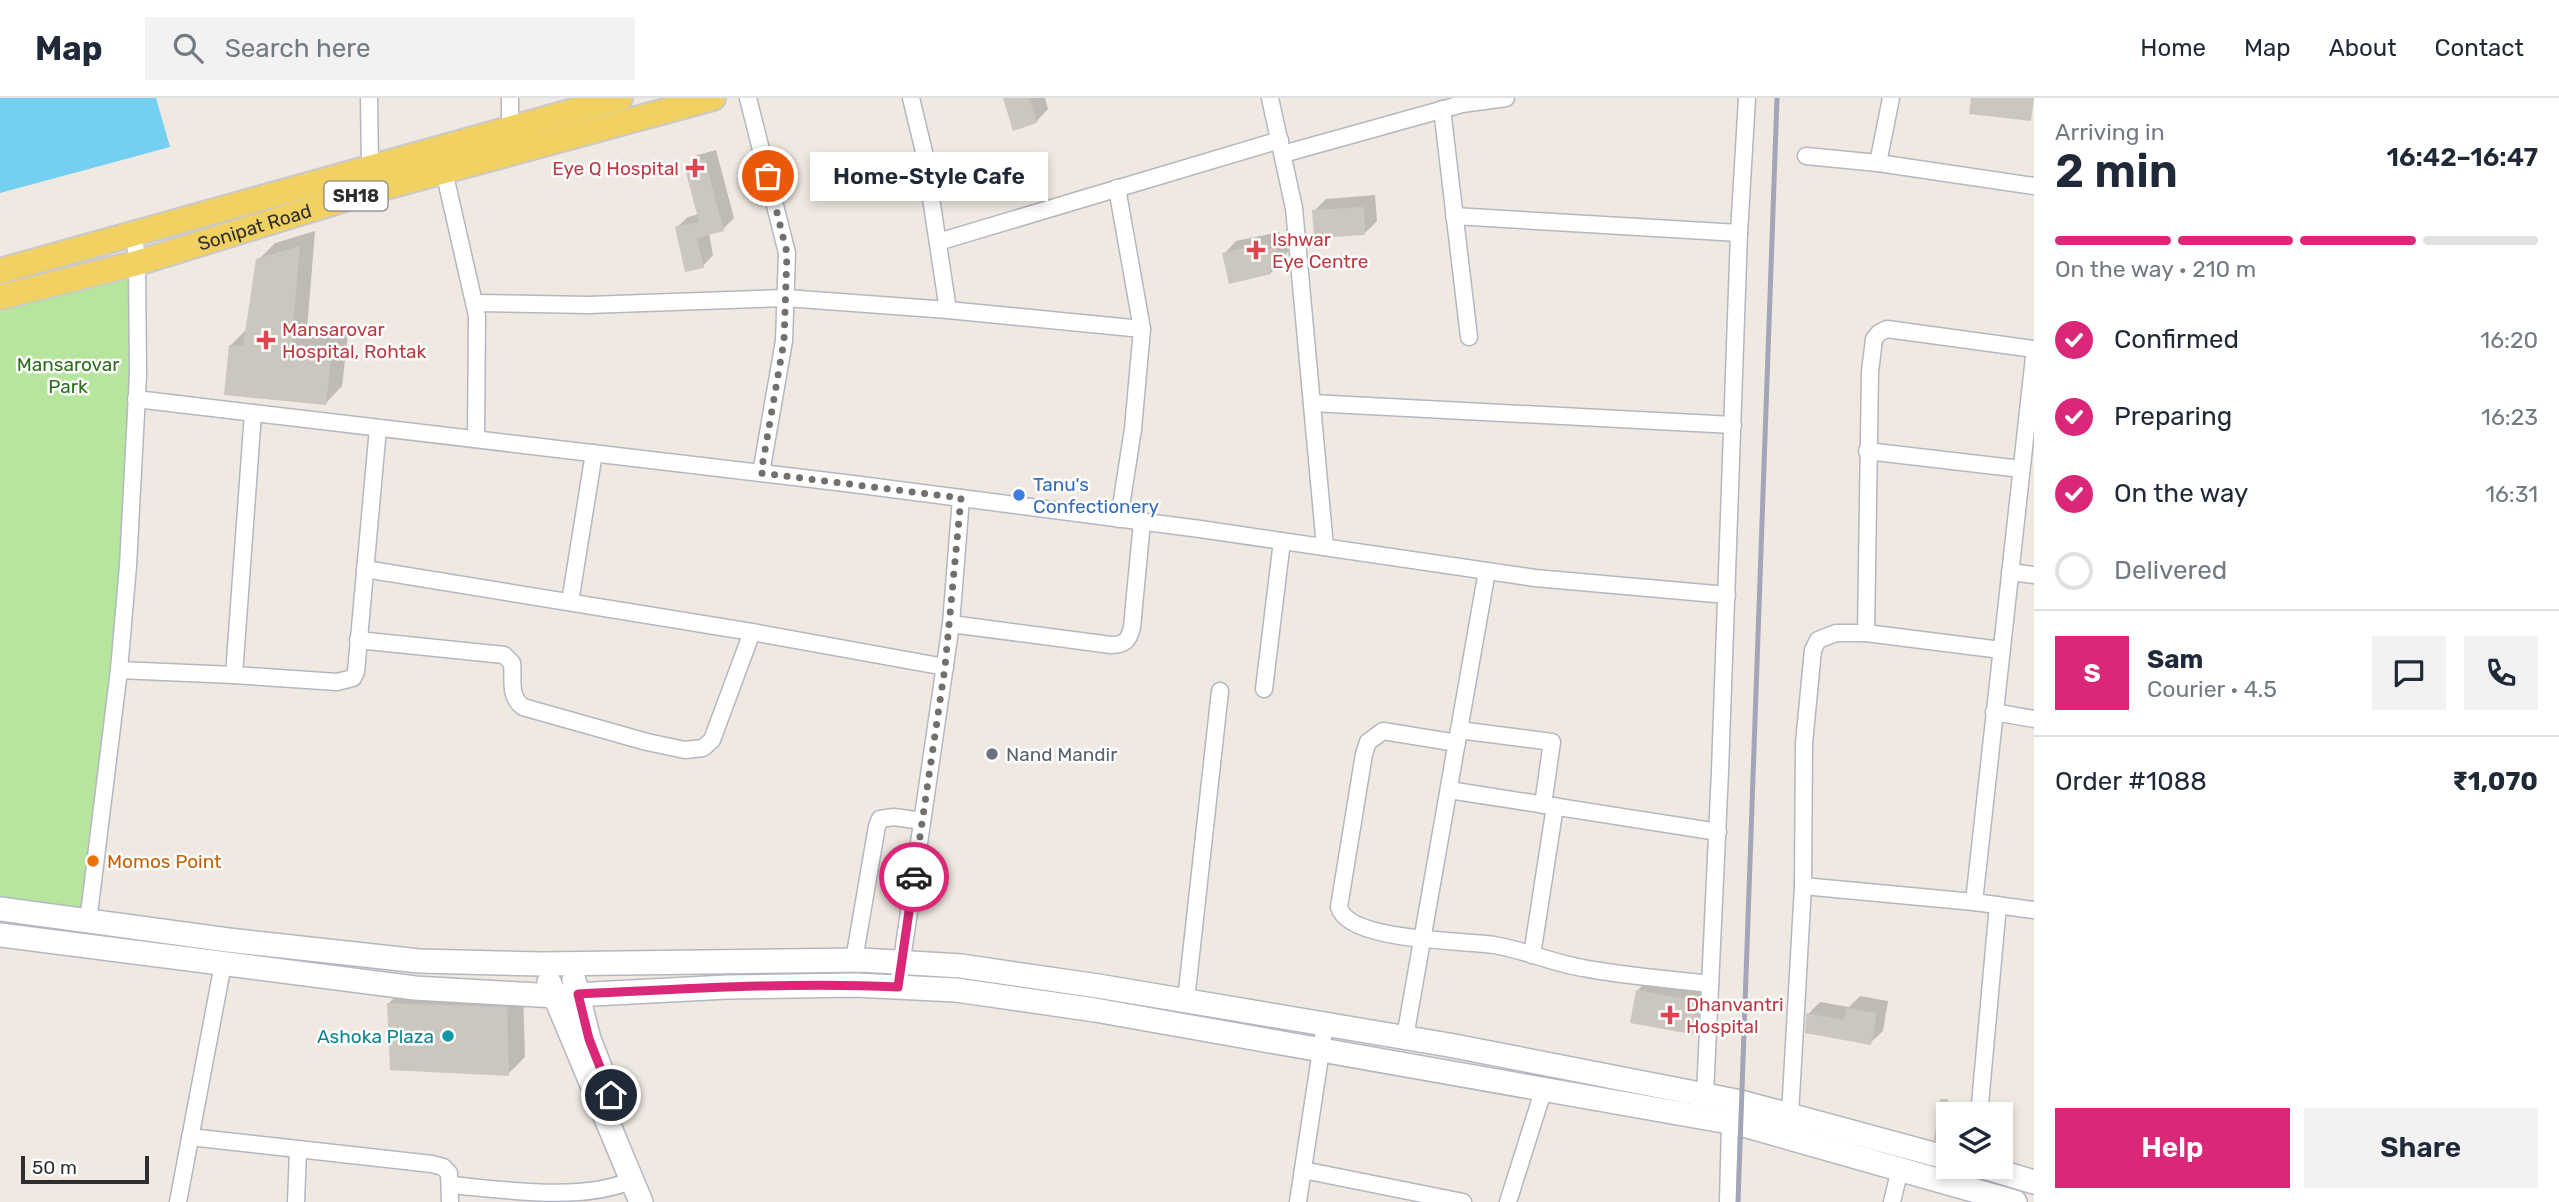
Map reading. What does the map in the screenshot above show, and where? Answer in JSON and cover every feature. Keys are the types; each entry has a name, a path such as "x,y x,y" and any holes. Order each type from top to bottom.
{"main road":[{"name":"Sonipat Road","path":"0,271 620,98"},
{"name":"Sonipat Road","path":"0,297 137,263 444,171 713,98"},
{"path":"0,909 228,940 419,961 541,964 854,960 961,967 1186,1000 1405,1037 1705,1095 1936,1155"},
{"path":"0,935 415,988 566,995 727,987 855,985 956,990 1321,1049 1730,1122 2015,1202"},
{"path":"569,963 566,995 641,1202"},
{"path":"541,964 566,995 589,1039 654,1202"},
{"path":"1024,1000 1028,976"},
{"path":"2013,1176 2034,1182"}],"street":[{"path":"369,98 370,167"},
{"path":"510,98 510,128"},
{"path":"748,98 787,253 784,341 761,473"},
{"path":"911,98 924,152 948,310"},
{"path":"1270,98 1294,208 1325,547"},
{"path":"938,242 1117,188 1462,104 1506,98"},
{"path":"1705,1095 1718,832 1739,233 1747,98"},
{"path":"1878,163 1891,98"},
{"path":"1442,109 1469,337"},
{"path":"1806,156 1878,163 2034,186"},
{"path":"444,171 477,316 476,439"},
{"path":"1117,188 1142,329 1133,429 1119,519"},
{"path":"1454,216 1739,233"},
{"path":"88,922 119,670 128,566 136,399 137,263 134,233"},
{"path":"475,303 588,305 786,298 1142,329"},
{"path":"1866,633 1867,451 1874,340 1879,333 1887,329 2034,349"},
{"path":"1973,902 2034,357"},
{"path":"136,399 961,498 1535,578 1727,595"},
{"path":"1312,403 1733,425"},
{"path":"234,675 253,412"},
{"path":"119,670 337,682 353,678 356,672 378,428"},
{"path":"1867,451 2021,469"},
{"path":"570,602 594,453"},
{"path":"898,987 951,624 961,498"},
{"path":"951,624 1111,645 1123,643 1129,639 1132,627 1142,522"},
{"path":"1264,689 1282,541"},
{"path":"365,569 752,632 945,667"},
{"path":"1405,1037 1488,571"},
{"path":"2010,572 2034,575"},
{"path":"359,639 504,655 512,663 512,692 523,706 647,742 694,750 703,748 712,740 752,632"},
{"path":"1790,1115 1802,886 1804,743 1813,650 1818,640 1836,632 1866,633 2001,650"},
{"path":"1186,1000 1220,691"},
{"path":"1994,712 2034,719"},
{"path":"1532,955 1549,806 1552,743 1383,731 1368,742 1364,754 1339,907 1341,915 1353,924 1423,940 1494,945 1581,968 1710,984"},
{"path":"1449,790 1718,832"},
{"path":"854,960 880,819 894,817 922,821"},
{"path":"1802,886 2034,910"},
{"path":"1980,1102 1998,905"},
{"path":"178,1202 223,964"},
{"path":"1298,1202 1325,1024"},
{"path":"1508,1202 1544,1088"},
{"path":"1728,1202 1730,1122"},
{"path":"190,1137 432,1164 443,1167 449,1174 450,1202"},
{"path":"296,1202 298,1150"},
{"path":"1892,1202 1900,1169"},
{"path":"1303,1170 1463,1202"},
{"path":"451,1185 561,1196 594,1195 620,1188 632,1180"}],"green space":[{"name":"Mansarovar Park","path":"134,256 137,399 115,669 85,921 0,908 0,292"}],"water":[{"path":"0,98 156,98 170,147 0,193"}],"building":[{"path":"1003,98 1029,98 1037,123 1013,131"},
{"path":"1971,98 2034,98 2031,121 1969,114"},
{"path":"705,159 724,231 697,238 704,268 685,272 675,227 699,222 684,165"},
{"path":"1364,207 1365,235 1314,238 1312,210"},
{"path":"1267,243 1268,249 1275,248 1279,263 1270,265 1271,274 1229,284 1222,253"},
{"path":"300,246 291,346 332,350 326,405 224,395 229,345 243,346 256,259"},
{"path":"1636,990 1699,1001 1697,1035 1630,1023"},
{"name":"Ashoka Plaza","path":"387,1003 507,1007 509,1076 390,1070"},
{"path":"1846,1008 1877,1013 1871,1045 1805,1033 1806,1013 1844,1020"}],"railway":[{"path":"1738,1202 1777,98"}],"way so far":[{"path":"768,176 787,253 784,341 761,473 961,498 951,624 914,877"}],"place":[{"name":"Eye Q Hospital","path":"695,168"},
{"name":"Home-Style Cafe","path":"768,176"},
{"name":"Ishwar Eye Centre","path":"1256,250"},
{"name":"Mansarovar Hospital, Rohtak","path":"266,340"},
{"name":"Tanu's Confectionery","path":"1019,495"},
{"name":"Nand Mandir","path":"992,754"},
{"name":"Momos Point","path":"93,861"},
{"name":"Dhanvantri Hospital","path":"1670,1015"},
{"name":"Ashoka Plaza","path":"448,1036"}],"route":[{"path":"611,1095 589,1039 578,994 727,987 898,987 914,877"}]}
